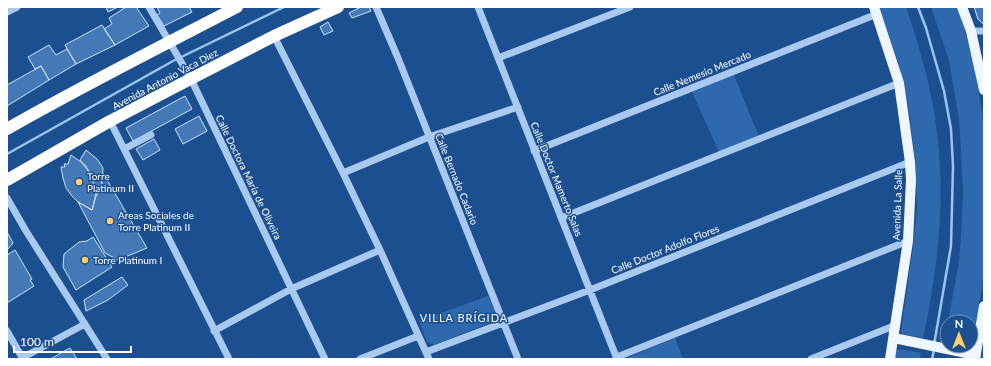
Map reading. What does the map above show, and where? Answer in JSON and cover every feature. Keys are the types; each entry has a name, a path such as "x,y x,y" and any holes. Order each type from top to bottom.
{"highway":[{"path":"7,129 41,109 170,44 237,7"},
{"name":"Avenida Antonio Vaca Diez","path":"7,180 110,122 188,74 338,7"}],"main road":[{"path":"962,7 971,32 984,90"},
{"name":"Avenida La Salle","path":"876,11 899,83 910,162 911,180 908,241 890,359"},
{"path":"894,338 955,351 975,357 984,306"}],"street":[{"path":"7,12 17,7"},
{"name":"Calle Doctora María de Oliveira","path":"149,7 188,74 325,359"},
{"name":"Calle Bernado Cadario","path":"376,7 430,137 518,359"},
{"name":"Calle Doctor Mamerto Salas","path":"478,7 617,358"},
{"path":"498,58 630,7"},
{"name":"Calle Nemesio Mercado","path":"534,151 876,11"},
{"path":"971,32 984,31"},
{"path":"274,36 380,250 427,356"},
{"path":"561,218 899,83"},
{"path":"343,173 430,137 518,107"},
{"path":"110,122 229,359"},
{"path":"124,149 151,135"},
{"name":"Calle Doctor Adolfo Flores","path":"427,356 504,323 910,162"},
{"path":"7,198 26,231 107,359"},
{"path":"617,358 908,241"},
{"path":"214,331 291,289 380,250"},
{"path":"7,332 23,358 85,324"},
{"path":"811,359 896,325"},
{"path":"360,359 418,336"}],"shaded area":[{"path":"879,7 906,7 926,74 936,125 940,167 940,216 936,265 923,338 902,334 901,330 917,208 915,156 908,105 898,62"},
{"path":"931,7 957,7 972,54 984,123 984,274 977,314 949,314 959,261 963,192 959,119 949,60"},
{"path":"734,75 759,137 719,152 692,92"},
{"path":"488,296 496,314 492,322 434,345 427,342 419,321"},
{"path":"675,338 683,359 626,359 627,358"},
{"path":"900,349 921,353 920,359 895,359 896,351"}],"building":[{"path":"106,7 118,7 108,12"},
{"path":"126,7 136,7 149,26 115,45 104,29 112,24 109,18"},
{"path":"157,7 189,7 192,12 164,26 157,15 160,13"},
{"path":"361,7 369,7 371,11 352,18 349,13"},
{"path":"974,7 984,7 984,25 978,19"},
{"path":"328,22 333,31 324,35 320,27"},
{"path":"102,25 115,45 76,64 65,45"},
{"path":"49,45 56,55 67,49 76,64 49,80 41,66 35,69 28,57"},
{"path":"41,66 49,80 7,106 7,85"},
{"path":"185,96 192,109 133,141 126,128"},
{"path":"199,116 207,131 183,144 175,129"},
{"path":"154,139 160,150 143,160 136,149"},
{"path":"86,150 97,159 103,168 101,189 96,196 95,186 90,173 80,160"},
{"name":"Torre Platinum II","path":"71,155 85,165 95,186 96,194 92,210 78,202 66,188 61,167 65,167 64,164 68,164"},
{"name":"Areas Sociales de Torre Platinum II","path":"103,173 147,248 118,260 105,253 78,202 92,210 96,196 101,189"},
{"path":"7,232 13,243 7,250"},
{"name":"Torre Platinum I","path":"93,237 112,267 76,290 63,267 64,254 79,242 87,241"},
{"path":"15,250 32,279 30,280 34,286 7,303 7,255"},
{"path":"122,277 128,285 108,300 86,311 84,300"},
{"path":"70,348 77,359 51,359 59,354"}],"waterway":[{"path":"7,154 173,61 284,7"},
{"path":"918,7 926,28 944,91 951,129 953,166 951,246 934,345"},
{"path":"932,359 934,350"}],"place":[{"name":"Torre Platinum II","path":"79,182"},
{"name":"Areas Sociales de Torre Platinum II","path":"110,221"},
{"name":"Torre Platinum I","path":"85,260"}],"district":[{"name":"VILLA BRÍGIDA","path":"464,318"}]}
